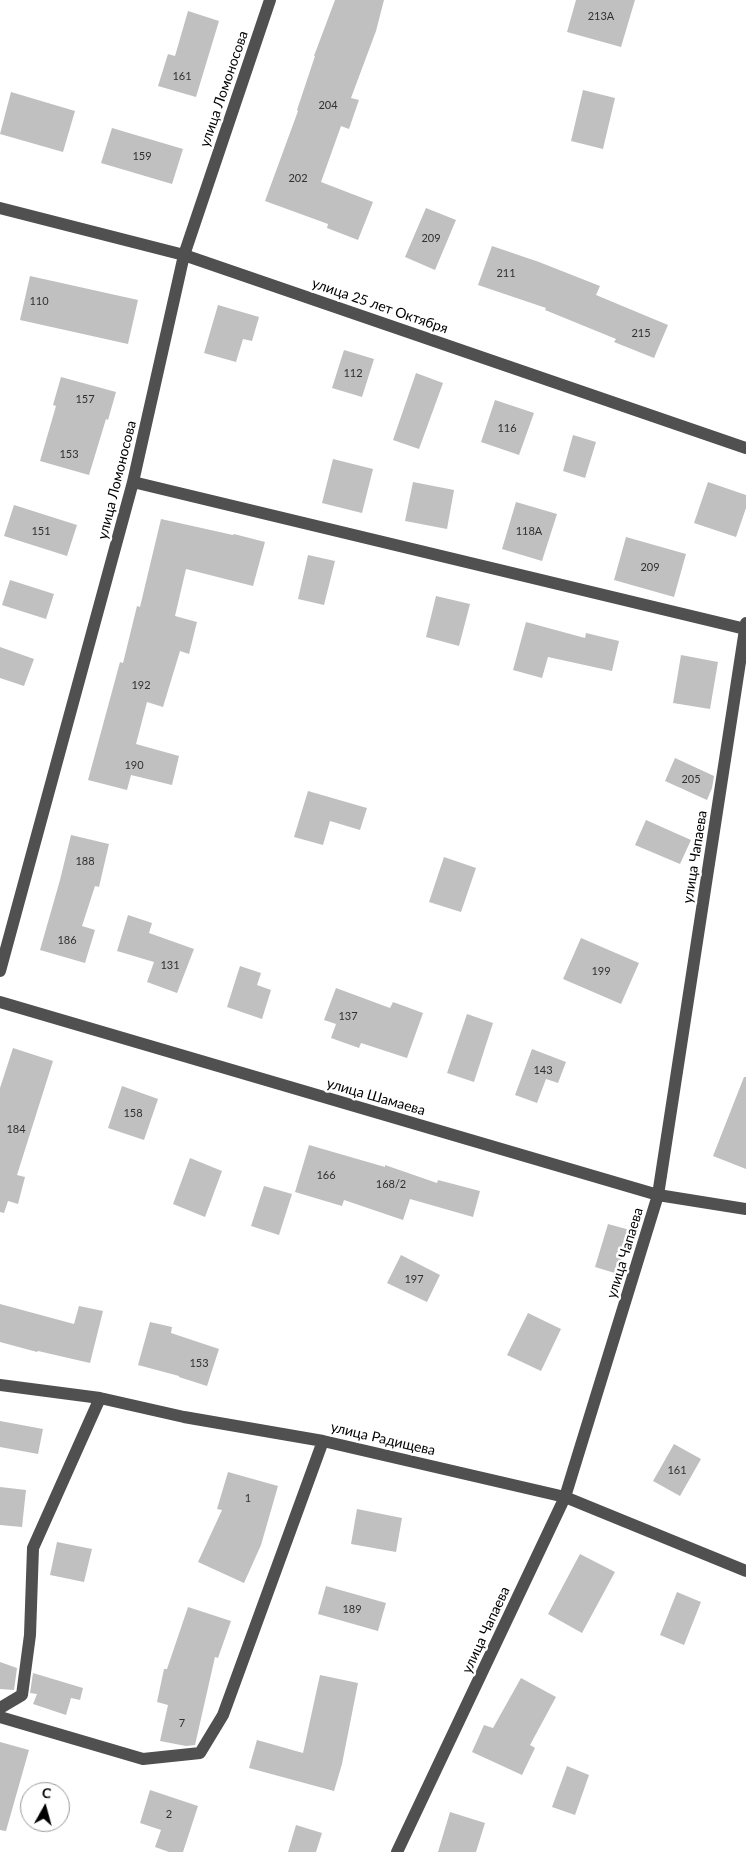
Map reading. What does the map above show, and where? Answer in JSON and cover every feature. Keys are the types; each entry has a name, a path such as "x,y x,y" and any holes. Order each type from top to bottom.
{"street":[{"name":"улица Ломоносова","path":"0,971 134,482 184,255 270,0"},
{"name":"улица 25 лет Октября","path":"0,208 184,255 746,448"},
{"path":"134,482 745,626"},
{"name":"улица Чапаева","path":"397,1852 565,1497 658,1195 745,626"},
{"name":"улица Шамаева","path":"0,1002 658,1195 746,1209"},
{"name":"улица Радищева","path":"0,1385 100,1398 184,1417 323,1441 565,1497 746,1571"},
{"path":"0,1708 22,1695 30,1635 33,1548 100,1398"},
{"path":"0,1717 143,1759 200,1753 223,1715 323,1441"}],"building":[{"path":"335,0 384,0 376,31 351,98 359,100 349,129 341,126 321,182 373,202 358,240 327,228 328,224 265,201 298,111 314,56"},
{"path":"576,0 635,0 621,47 567,32"},
{"path":"188,11 219,21 196,97 158,86 168,54 175,56"},
{"path":"583,90 615,98 603,149 571,141"},
{"path":"11,92 75,111 63,152 0,134"},
{"path":"112,128 183,149 172,184 101,163"},
{"path":"426,208 456,220 435,270 405,257"},
{"path":"492,246 600,286 596,295 668,325 654,358 614,342 616,339 545,310 546,308 478,285"},
{"path":"30,276 138,300 128,344 20,320"},
{"path":"218,305 259,317 252,341 243,339 236,362 204,353"},
{"path":"344,350 374,359 362,397 332,388"},
{"path":"416,373 443,383 419,449 393,440"},
{"path":"61,377 116,392 89,475 40,461 56,406 53,405"},
{"path":"495,400 534,413 519,455 481,442"},
{"path":"573,435 596,442 585,478 563,471"},
{"path":"333,459 373,469 362,513 322,503"},
{"path":"413,482 454,490 447,529 405,521"},
{"path":"708,482 746,495 746,508 736,537 694,523"},
{"path":"516,502 557,514 542,561 502,549"},
{"path":"14,505 77,525 67,556 4,536"},
{"path":"161,519 265,542 253,586 186,569 175,616 197,622 189,654 180,651 163,707 147,702 136,744 179,756 172,785 131,775 127,790 88,780 120,662 123,663 137,606 140,607"},
{"path":"626,537 686,554 674,597 614,580"},
{"path":"308,555 335,561 324,605 298,599"},
{"path":"10,580 54,594 46,619 2,605"},
{"path":"436,596 470,604 459,646 426,637"},
{"path":"526,622 585,638 586,633 619,641 612,671 548,657 542,678 513,670"},
{"path":"0,647 34,659 24,686 0,678"},
{"path":"681,655 718,662 710,709 673,703"},
{"path":"675,758 714,776 707,800 665,781"},
{"path":"308,791 367,808 360,830 330,821 323,845 294,837"},
{"path":"646,820 691,840 680,864 635,845"},
{"path":"71,835 109,844 99,887 95,886 82,926 95,930 85,963 40,950"},
{"path":"444,857 476,868 461,912 429,902"},
{"path":"128,915 152,923 149,933 194,949 177,993 147,982 154,962 117,951"},
{"path":"581,938 639,963 621,1004 563,979"},
{"path":"240,966 261,973 257,985 271,990 262,1019 227,1007"},
{"path":"336,988 390,1008 393,1002 423,1013 407,1058 361,1043 359,1048 331,1038 336,1024 324,1020"},
{"path":"467,1014 493,1023 474,1082 447,1073"},
{"path":"13,1048 53,1061 17,1175 25,1177 18,1204 8,1201 4,1213 0,1212 0,1088"},
{"path":"532,1049 566,1062 558,1083 546,1079 537,1103 515,1095"},
{"path":"744,1077 746,1077 746,1169 713,1156"},
{"path":"122,1086 158,1099 144,1140 108,1128"},
{"path":"309,1145 385,1167 385,1165 437,1183 438,1180 480,1191 473,1217 410,1199 403,1220 344,1200 342,1206 295,1192"},
{"path":"190,1158 222,1171 205,1217 173,1204"},
{"path":"264,1186 292,1194 279,1235 251,1226"},
{"path":"608,1224 630,1230 618,1274 595,1267"},
{"path":"401,1255 440,1275 427,1302 387,1283"},
{"path":"0,1304 74,1324 79,1306 103,1311 90,1363 0,1342"},
{"path":"528,1313 561,1329 541,1371 507,1355"},
{"path":"150,1322 172,1327 171,1333 219,1349 207,1386 138,1365"},
{"path":"0,1421 43,1429 38,1454 0,1447"},
{"path":"674,1444 701,1459 680,1496 653,1481"},
{"path":"228,1472 278,1486 261,1545 244,1583 198,1562 222,1510 217,1509"},
{"path":"0,1487 26,1490 22,1527 0,1525"},
{"path":"357,1509 402,1518 396,1552 351,1544"},
{"path":"57,1542 92,1549 84,1582 50,1575"},
{"path":"580,1554 615,1572 582,1633 548,1614"},
{"path":"326,1586 386,1603 378,1631 318,1614"},
{"path":"677,1592 701,1602 684,1645 660,1635"},
{"path":"188,1607 231,1621 218,1658 215,1657 195,1745 186,1746 160,1741 168,1705 157,1702 164,1669 167,1669"},
{"path":"0,1662 17,1668 14,1690 0,1689"},
{"path":"33,1673 83,1688 80,1700 71,1698 66,1715 33,1704 37,1694 30,1693"},
{"path":"320,1675 358,1683 342,1764 334,1791 249,1768 257,1740 303,1753"},
{"path":"521,1678 556,1697 530,1745 535,1748 522,1775 472,1752 484,1725 493,1728"},
{"path":"0,1742 29,1750 6,1831 0,1830"},
{"path":"567,1766 589,1775 575,1815 552,1807"},
{"path":"150,1790 198,1806 183,1852 169,1852 155,1847 161,1830 140,1823"},
{"path":"450,1812 485,1823 476,1852 438,1852"},
{"path":"296,1825 322,1833 316,1852 288,1852"}]}
